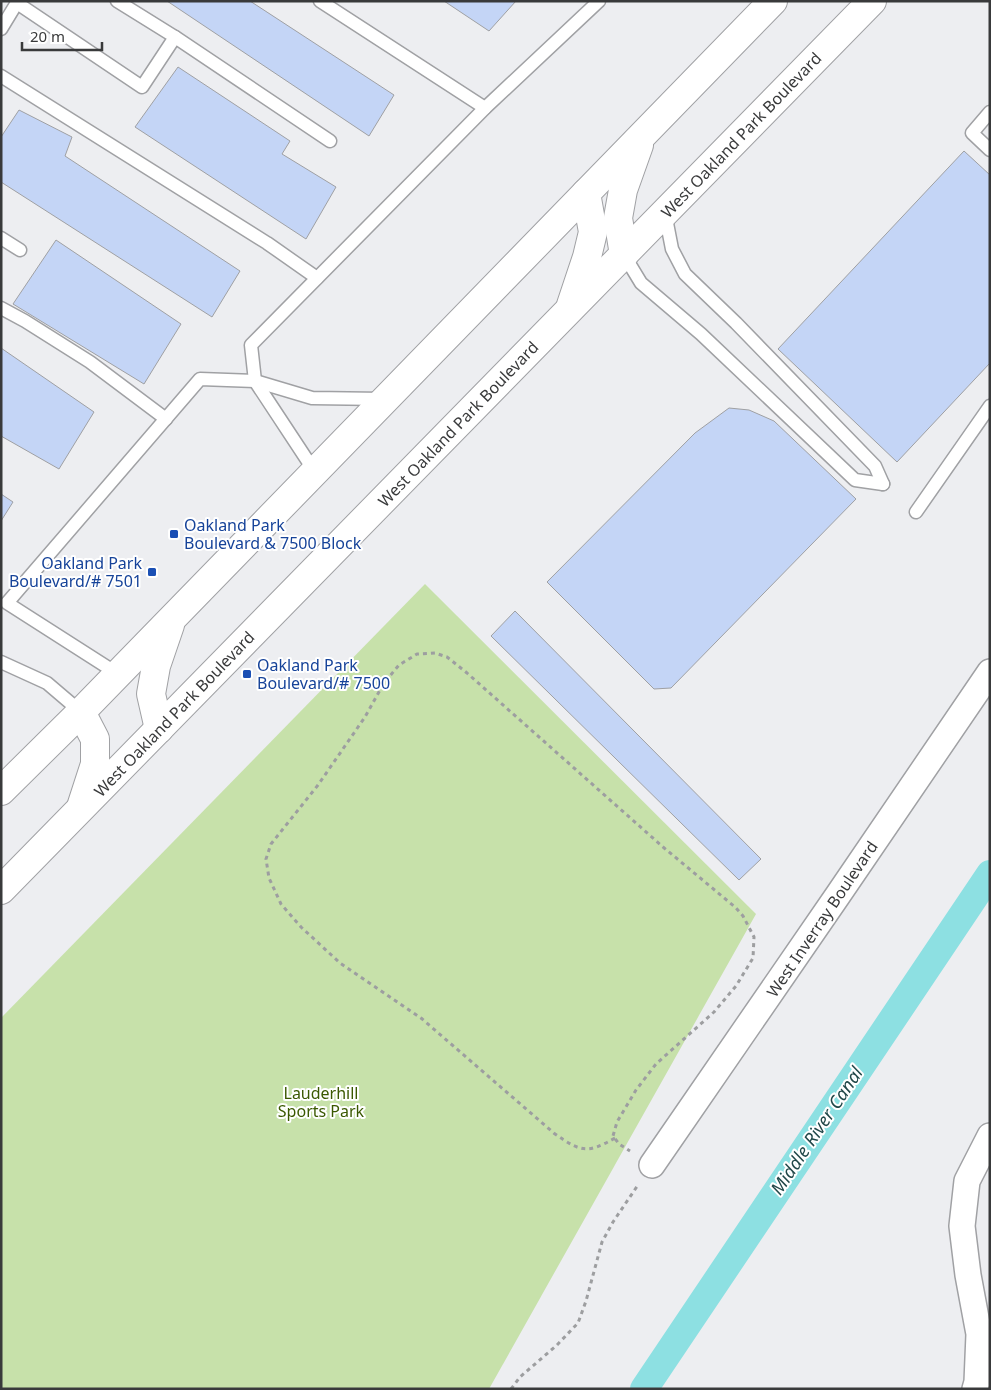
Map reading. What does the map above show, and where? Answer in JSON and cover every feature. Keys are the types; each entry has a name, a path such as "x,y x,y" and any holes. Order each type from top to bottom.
{"main road":[{"path":"2,789 81,712 773,1"},
{"name":"West Oakland Park Boulevard","path":"1,890 872,1"},
{"path":"624,255 618,218 623,190 642,136"},
{"path":"569,311 588,257 593,232 586,193"},
{"path":"160,729 151,694 156,666 174,615"},
{"path":"80,810 95,764 95,740 81,712"}],"street":[{"name":"West Inverray Boulevard","path":"652,1165 990,672"},
{"path":"975,1389 979,1334 968,1276 962,1226 968,1180 990,1136"}],"lane":[{"path":"117,1 175,37 330,142"},
{"path":"320,1 484,108"},
{"path":"315,472 255,380 251,345 484,108 598,1"},
{"path":"1,29 18,2 142,87 175,37"},
{"path":"1,76 267,243 316,278"},
{"path":"990,112 972,133 990,150"},
{"path":"624,255 641,283 701,334 855,480 883,484 875,466 736,323 685,274 672,249 665,212"},
{"path":"1,238 20,250"},
{"path":"1,308 90,362 166,419"},
{"path":"118,674 4,601 200,379 255,380 312,398 385,399"},
{"path":"916,512 990,406"},
{"path":"1,662 47,683 81,712"}],"path":[{"path":"511,1389 520,1376 557,1345 578,1323 602,1242 613,1222 652,1165 619,1144 614,1138 617,1122 636,1090 656,1064 714,1012 736,986 753,958 754,937 743,916 735,907 663,847 467,673 447,657 435,653 417,654 399,666 384,683 365,718 318,785 271,844 266,859 269,878 281,904 301,927 340,963 421,1018 555,1134 574,1147 589,1150 602,1146 614,1138"}],"green space":[{"name":"Lauderhill Sports Park","path":"425,584 756,914 489,1389 1,1389 1,1018"}],"building":[{"path":"167,1 250,1 394,95 369,136"},
{"path":"444,1 516,1 489,31"},
{"path":"178,67 290,141 282,154 336,187 306,239 135,127"},
{"path":"19,110 72,137 65,156 240,271 212,317 1,182 1,137"},
{"path":"964,151 990,175 990,363 897,462 778,349"},
{"path":"56,240 181,324 144,384 13,304"},
{"path":"1,348 94,412 59,469 1,436"},
{"path":"729,408 749,410 774,421 856,499 671,688 654,689 547,582 695,433"},
{"path":"1,494 13,502 1,521"},
{"path":"515,611 761,859 739,880 491,636"}],"waterway":[{"name":"Middle River Canal","path":"644,1389 990,874"}],"place":[{"name":"Oakland Park Boulevard & 7500 Block","path":"174,534"},
{"name":"Oakland Park Boulevard/# 7501","path":"152,572"},
{"name":"Oakland Park Boulevard/# 7500","path":"247,674"}]}
